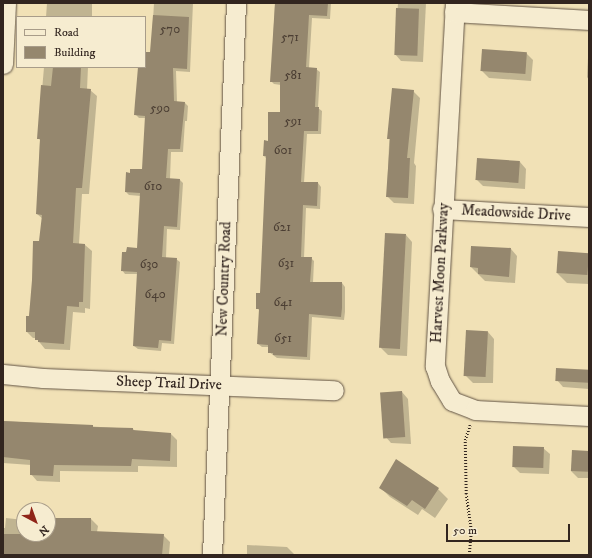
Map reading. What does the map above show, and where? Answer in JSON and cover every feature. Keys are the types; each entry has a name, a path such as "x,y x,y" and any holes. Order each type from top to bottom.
{"street":[{"path":"3,64 6,3"},
{"name":"New Country Road","path":"212,555 236,3"},
{"path":"454,8 589,20"},
{"name":"Harvest Moon Parkway","path":"454,8 442,209 435,366 440,381 452,401 474,410 589,416"},
{"name":"Meadowside Drive","path":"442,209 589,217"},
{"name":"Sheep Trail Drive","path":"3,374 43,378 334,390"}],"path":[{"path":"469,555 471,530 466,494 465,440 474,410"}],"building":[{"path":"275,3 328,3 327,16 309,15 306,67 317,68 315,107 319,107 318,131 304,131 301,182 318,182 317,206 303,205 301,257 312,257 310,282 342,282 342,308 341,317 309,314 307,357 273,355 273,353 268,353 268,345 257,344 259,309 256,309 256,293 260,293 266,156 263,156 264,140 268,141 268,112 280,112 280,82 270,82"},
{"path":"396,8 419,9 417,56 394,55"},
{"path":"153,15 189,17 187,69 173,68 174,101 185,102 180,149 168,149 166,178 180,179 177,227 164,226 162,257 177,258 171,341 159,340 158,348 133,346 137,272 121,271 122,252 126,252 127,247 137,248 140,193 125,192 126,172 130,173 130,169 142,169 145,116 134,115 138,68 146,68 146,52 150,52"},
{"path":"482,49 527,52 525,74 480,71"},
{"path":"53,68 81,68 80,88 91,89 82,188 76,188 73,243 85,244 83,302 79,302 79,307 67,306 64,344 38,342 38,340 35,340 35,332 26,332 26,316 29,316 32,280 33,241 39,241 42,215 36,214 40,139 37,139 41,85 51,86"},
{"path":"392,88 414,90 407,158 410,158 408,198 386,197 390,139 387,139"},
{"path":"477,158 520,161 518,183 475,180"},
{"path":"385,233 406,234 400,349 379,348"},
{"path":"471,246 511,248 509,277 478,274 478,268 470,267"},
{"path":"558,251 589,253 587,275 556,273"},
{"path":"466,330 488,331 486,377 464,376"},
{"path":"556,368 589,370 588,383 555,381"},
{"path":"402,391 405,437 383,438 380,393"},
{"path":"3,421 93,425 93,427 133,428 133,430 171,433 170,461 132,459 131,466 54,465 53,476 30,475 30,460 3,457"},
{"path":"513,446 544,447 543,468 512,467"},
{"path":"572,450 589,451 588,472 571,471"},
{"path":"396,459 439,488 425,509 412,500 407,506 379,488"},
{"path":"56,518 91,518 91,531 164,534 162,555 3,555 3,534 16,534 16,542 56,542"}]}
